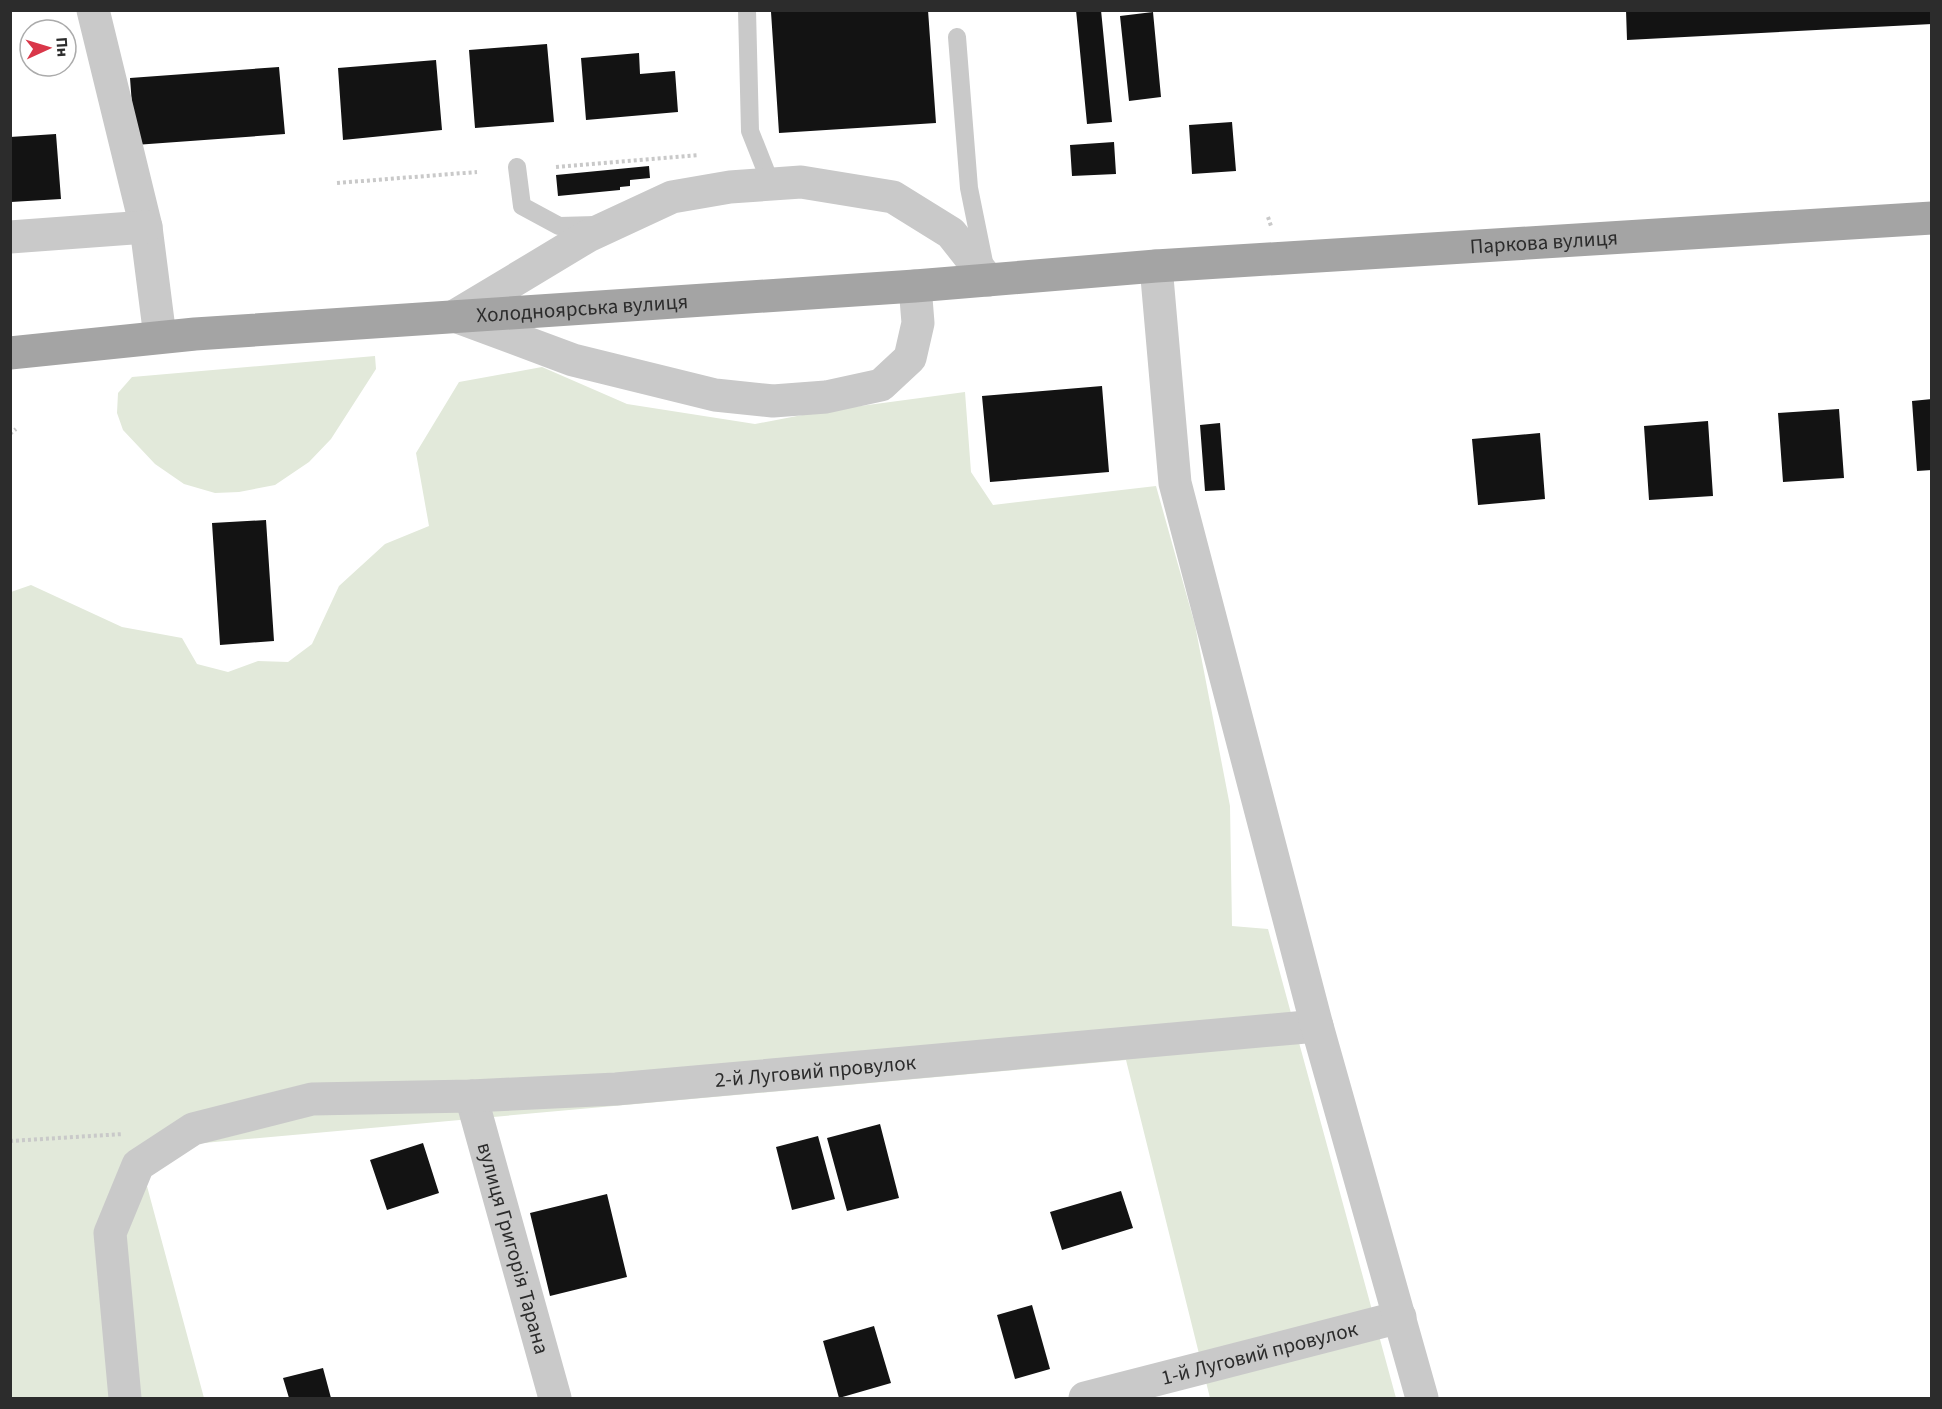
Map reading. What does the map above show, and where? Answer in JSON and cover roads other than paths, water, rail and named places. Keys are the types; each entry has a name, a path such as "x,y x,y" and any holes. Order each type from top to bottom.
{"main road":[{"name":"Паркова вулиця","path":"1156,266 1932,218"},
{"name":"Холодноярська вулиця","path":"10,353 160,337 915,286 1156,266"}],"street":[{"path":"93,10 146,227 160,337"},
{"path":"455,316 588,236 672,197 730,187 771,184 801,182 893,197 951,233 988,280"},
{"path":"10,237 146,227"},
{"path":"1156,266 1175,483 1317,1026 1422,1398"},
{"path":"455,316 573,360 715,395 773,401 826,398 881,385 910,357 918,323 915,286"},
{"name":"2-й Луговий провулок","path":"125,1398 110,1233 138,1165 193,1130 312,1099 471,1096 616,1089 1317,1026"},
{"name":"вулиця Григорія Тарана","path":"471,1096 555,1398"},
{"name":"1-й Луговий провулок","path":"1085,1398 1400,1317"}],"lane":[{"path":"747,10 750,131 771,184"},
{"path":"957,37 969,188 988,280"},
{"path":"517,167 522,206 559,226 613,225"}]}
